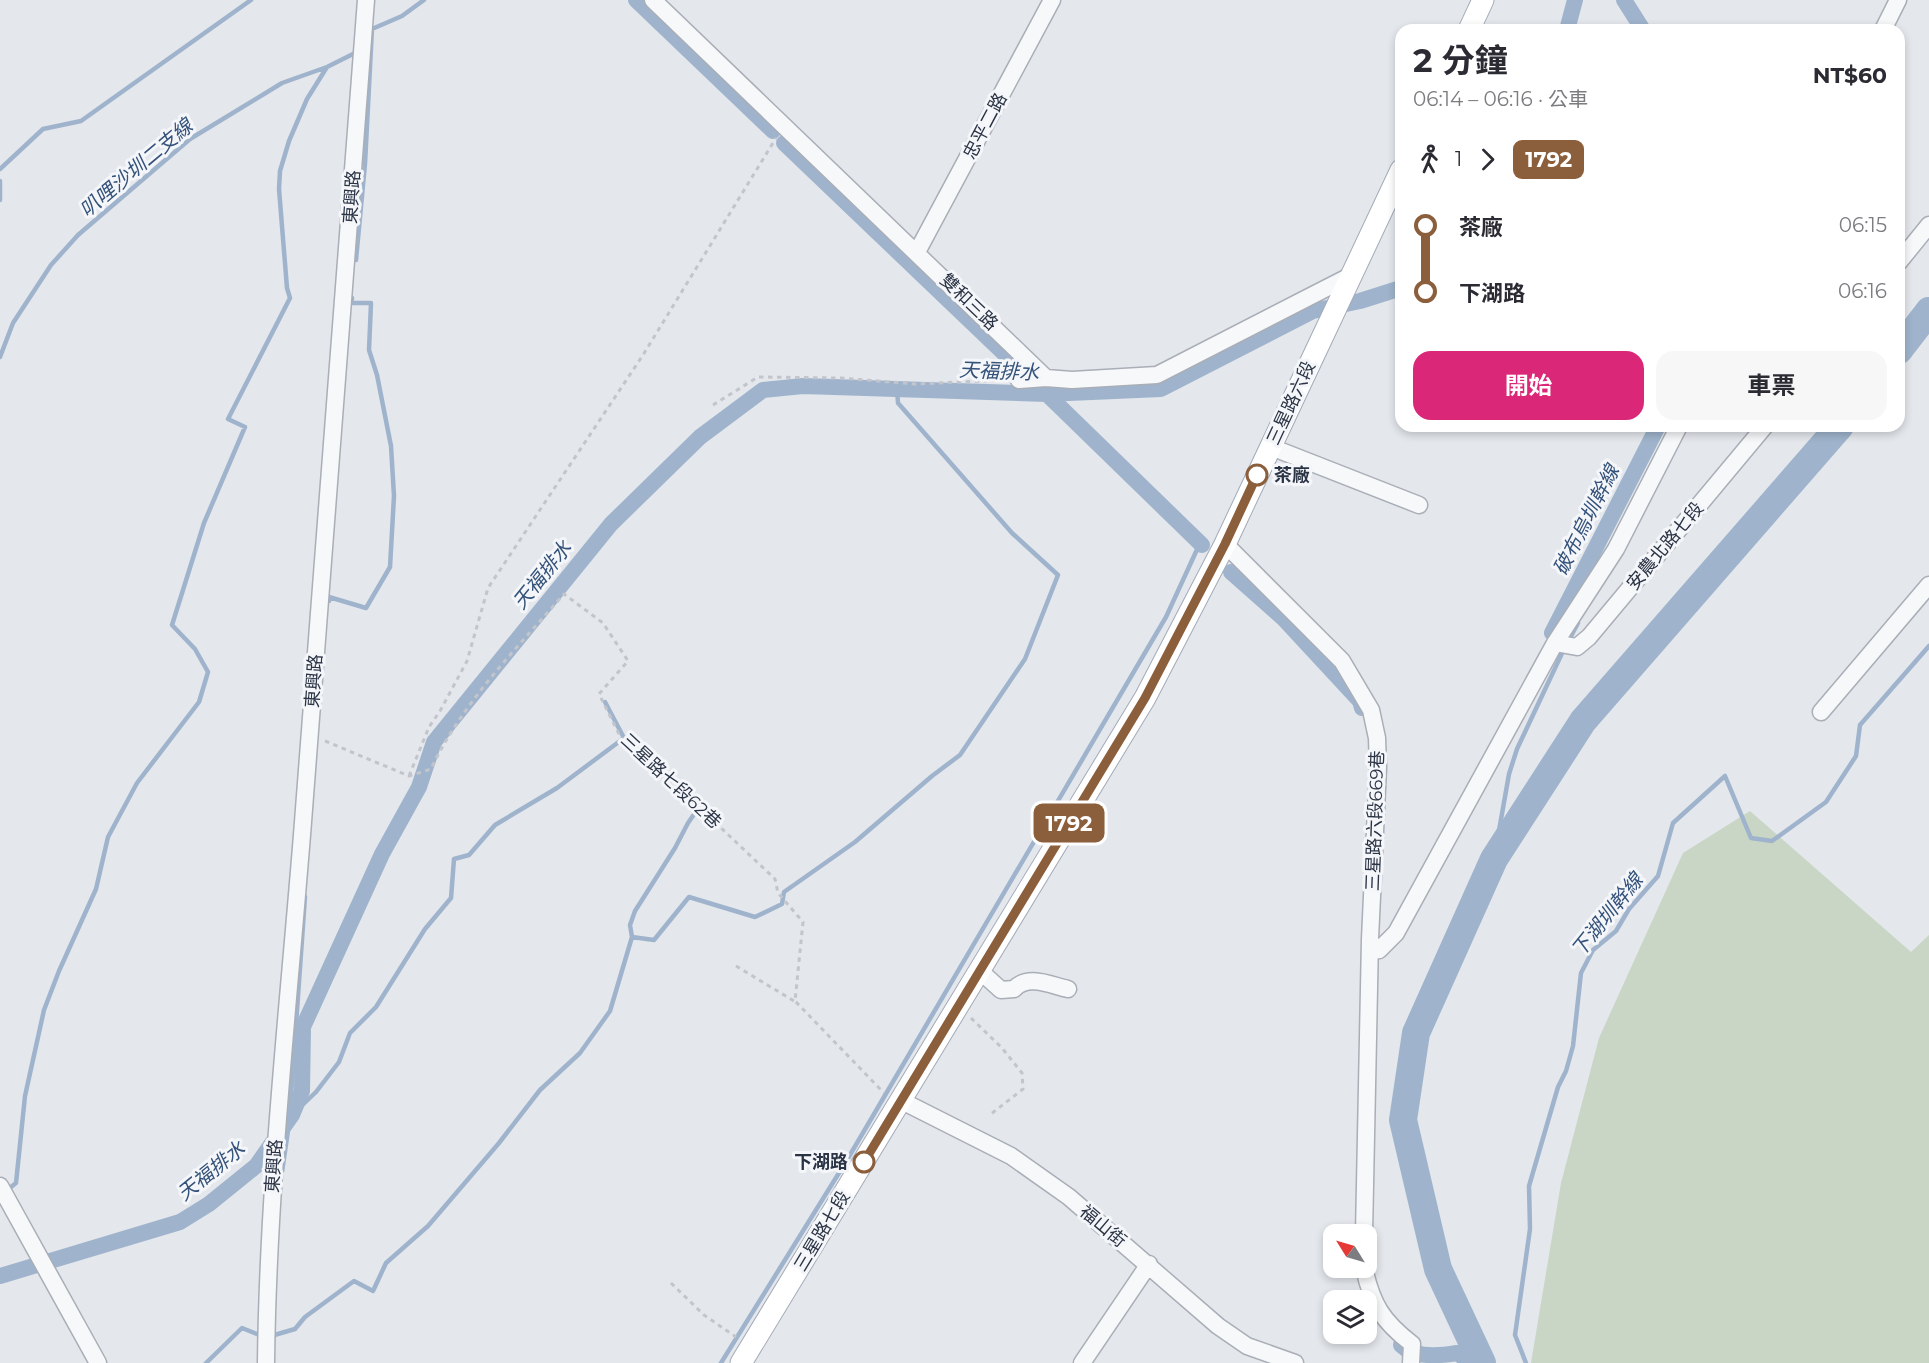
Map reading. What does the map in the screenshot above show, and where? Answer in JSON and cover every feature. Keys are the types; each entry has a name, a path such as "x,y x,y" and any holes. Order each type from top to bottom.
{"main road":[{"path":"1472,24 1483,0"},
{"name":"三星路六段","path":"1145,698 1219,555 1395,182"},
{"name":"三星路七段","path":"746,1355 1145,698"}],"street":[{"name":"東興路","path":"266,1363 267,1281 276,1139 354,182 366,0"},
{"name":"雙和三路","path":"653,0 917,252 1033,379"},
{"name":"忠平二路","path":"917,252 1052,0"},
{"path":"1886,24 1898,0"},
{"path":"1905,255 1929,225"},
{"path":"1033,379 1072,381 1157,375 1350,276"},
{"path":"1370,939 1372,946 1378,950 1396,933 1555,643 1616,549 1676,432"},
{"name":"安農北路七段","path":"1555,643 1577,647 1589,638 1760,432"},
{"path":"1271,447 1419,505"},
{"name":"三星路六段669巷","path":"1219,555 1342,662 1371,710 1377,738 1378,767 1370,939 1364,1224"},
{"path":"1821,712 1929,585"},
{"path":"980,971 1001,990 1014,989 1018,984 1032,980 1068,989"},
{"name":"福山街","path":"900,1104 1011,1156 1069,1197 1218,1326 1247,1346 1295,1363"},
{"path":"0,1186 98,1363"},
{"path":"1082,1363 1149,1264"},
{"path":"1367,1278 1374,1303 1399,1334 1412,1355"}],"path":[{"path":"310,735 410,775 429,727 468,661 488,588 643,355 772,144"},
{"path":"713,405 758,377 840,378 916,384 1033,379"},
{"name":"三星路七段62巷","path":"410,775 429,769 441,747 477,695 564,594 603,623 628,661 599,694 621,738 663,773 775,879 778,893 803,922 795,1001"},
{"path":"736,966 795,1001 900,1104"},
{"path":"959,1006 1002,1048 1022,1073 1023,1089 991,1114"},
{"path":"671,1283 746,1355"}],"green space":[{"path":"1750,811 1911,952 1929,935 1929,1363 1531,1363 1561,1183 1599,1038 1683,853"}],"waterway":[{"path":"0,169 43,129 81,121 251,0"},
{"path":"356,260 365,164 372,29 402,16 424,0"},
{"path":"636,0 773,131"},
{"name":"天福排水","path":"1569,24 1575,0"},
{"name":"破布烏圳幹線","path":"1624,0 1639,24"},
{"name":"叭哩沙圳二支線","path":"0,357 13,323 51,265 78,235 190,139 282,83 327,67 357,52"},
{"path":"6,1191 16,1183 25,1096 44,1010 96,889 108,837 137,783 199,702 208,672 195,649 172,625 204,523 245,427 228,419 290,298 287,288 279,189 280,171 289,141 307,99 327,67"},
{"path":"784,143 1202,545"},
{"path":"0,181 0,200"},
{"name":"天福排水","path":"0,1276 180,1222 209,1204 256,1166 292,1115 302,1091 303,1027 382,854 419,787 434,742 611,524 700,437 763,390 803,386 1046,394 1161,389 1313,311 1360,301 1395,290"},
{"path":"329,601 329,597 366,608 390,567 394,496 391,446 377,375 369,350 371,303 351,303 352,298"},
{"path":"1905,342 1929,311"},
{"path":"271,1336 295,1329 305,1317 354,1281 373,1291 386,1263 428,1226 499,1143 540,1090 580,1053 610,1011 632,937 654,940 689,897 755,917 782,904 784,892 855,842 960,755 1025,659 1058,575 1012,533 898,403 897,389"},
{"name":"破布烏圳幹線","path":"1552,633 1655,432"},
{"name":"破布烏圳幹線","path":"1482,1363 1438,1269 1403,1120 1416,1033 1494,859 1583,721 1835,432"},
{"path":"721,1363 847,1160 1166,617 1200,543"},
{"path":"1231,572 1284,619 1360,701 1362,708"},
{"path":"1568,642 1578,623"},
{"name":"下湖圳幹線","path":"1526,1363 1515,1335 1530,1229 1529,1186 1558,1087 1566,1071 1573,1046 1581,973 1593,950 1616,931 1629,909 1658,876 1673,823 1725,776 1751,838 1772,841 1826,802 1856,756 1860,725 1929,646"},
{"name":"破布烏圳幹線","path":"1494,859 1509,774 1517,749 1564,649"},
{"path":"292,1115 316,1092 339,1062 350,1033 376,1007 425,929 451,898 454,859 469,855 495,825 557,788 624,738 605,702"},
{"path":"632,937 630,925 635,911 697,810"},
{"path":"282,1172 289,1124 305,897"},
{"path":"206,1363 242,1328 262,1336"},
{"path":"1401,1345 1420,1354 1457,1353 1472,1363"},
{"path":"1418,1359 1422,1354"}],"bus line":[{"name":"1792","path":"864,1162 1145,698 1225,544 1257,475"}],"place":[{"name":"茶廠","path":"1257,475"},
{"name":"下湖路","path":"864,1162"}]}
